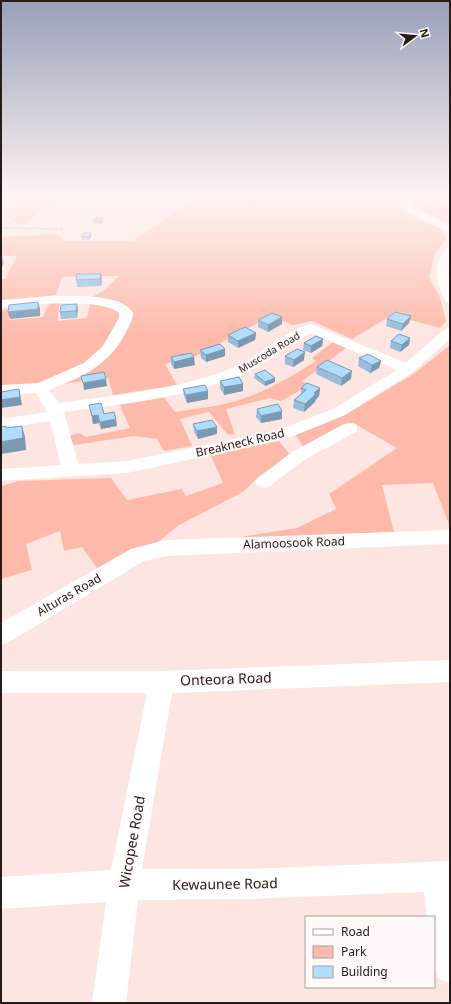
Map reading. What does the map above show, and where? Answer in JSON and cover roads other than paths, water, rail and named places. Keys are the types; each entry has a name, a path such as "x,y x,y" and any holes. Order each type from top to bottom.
{"street":[{"path":"450,250 440,272 442,283 450,299"},
{"path":"1,304 44,299 78,299 118,306 125,310 127,314 125,322 116,339 101,357 78,372 40,388 1,390"},
{"name":"Muscoda Road","path":"1,424 209,381 239,371 300,333 311,328 408,369"},
{"name":"Breakneck Road","path":"1,475 127,467 282,434 320,421 339,412 408,369 441,341 450,331"},
{"path":"40,388 56,412 71,470"},
{"path":"264,482 298,456 350,428"},
{"path":"282,434 298,456"},
{"name":"Alamoosook Road","path":"138,555 166,548 450,537"},
{"name":"Alturas Road","path":"1,635 138,555"},
{"name":"Onteora Road","path":"1,682 160,682 450,671"},
{"name":"Wicopee Road","path":"109,1003 124,885 160,682"},
{"path":"443,876 450,966"},
{"name":"Kewaunee Road","path":"1,893 124,885 248,884 443,876"}]}
